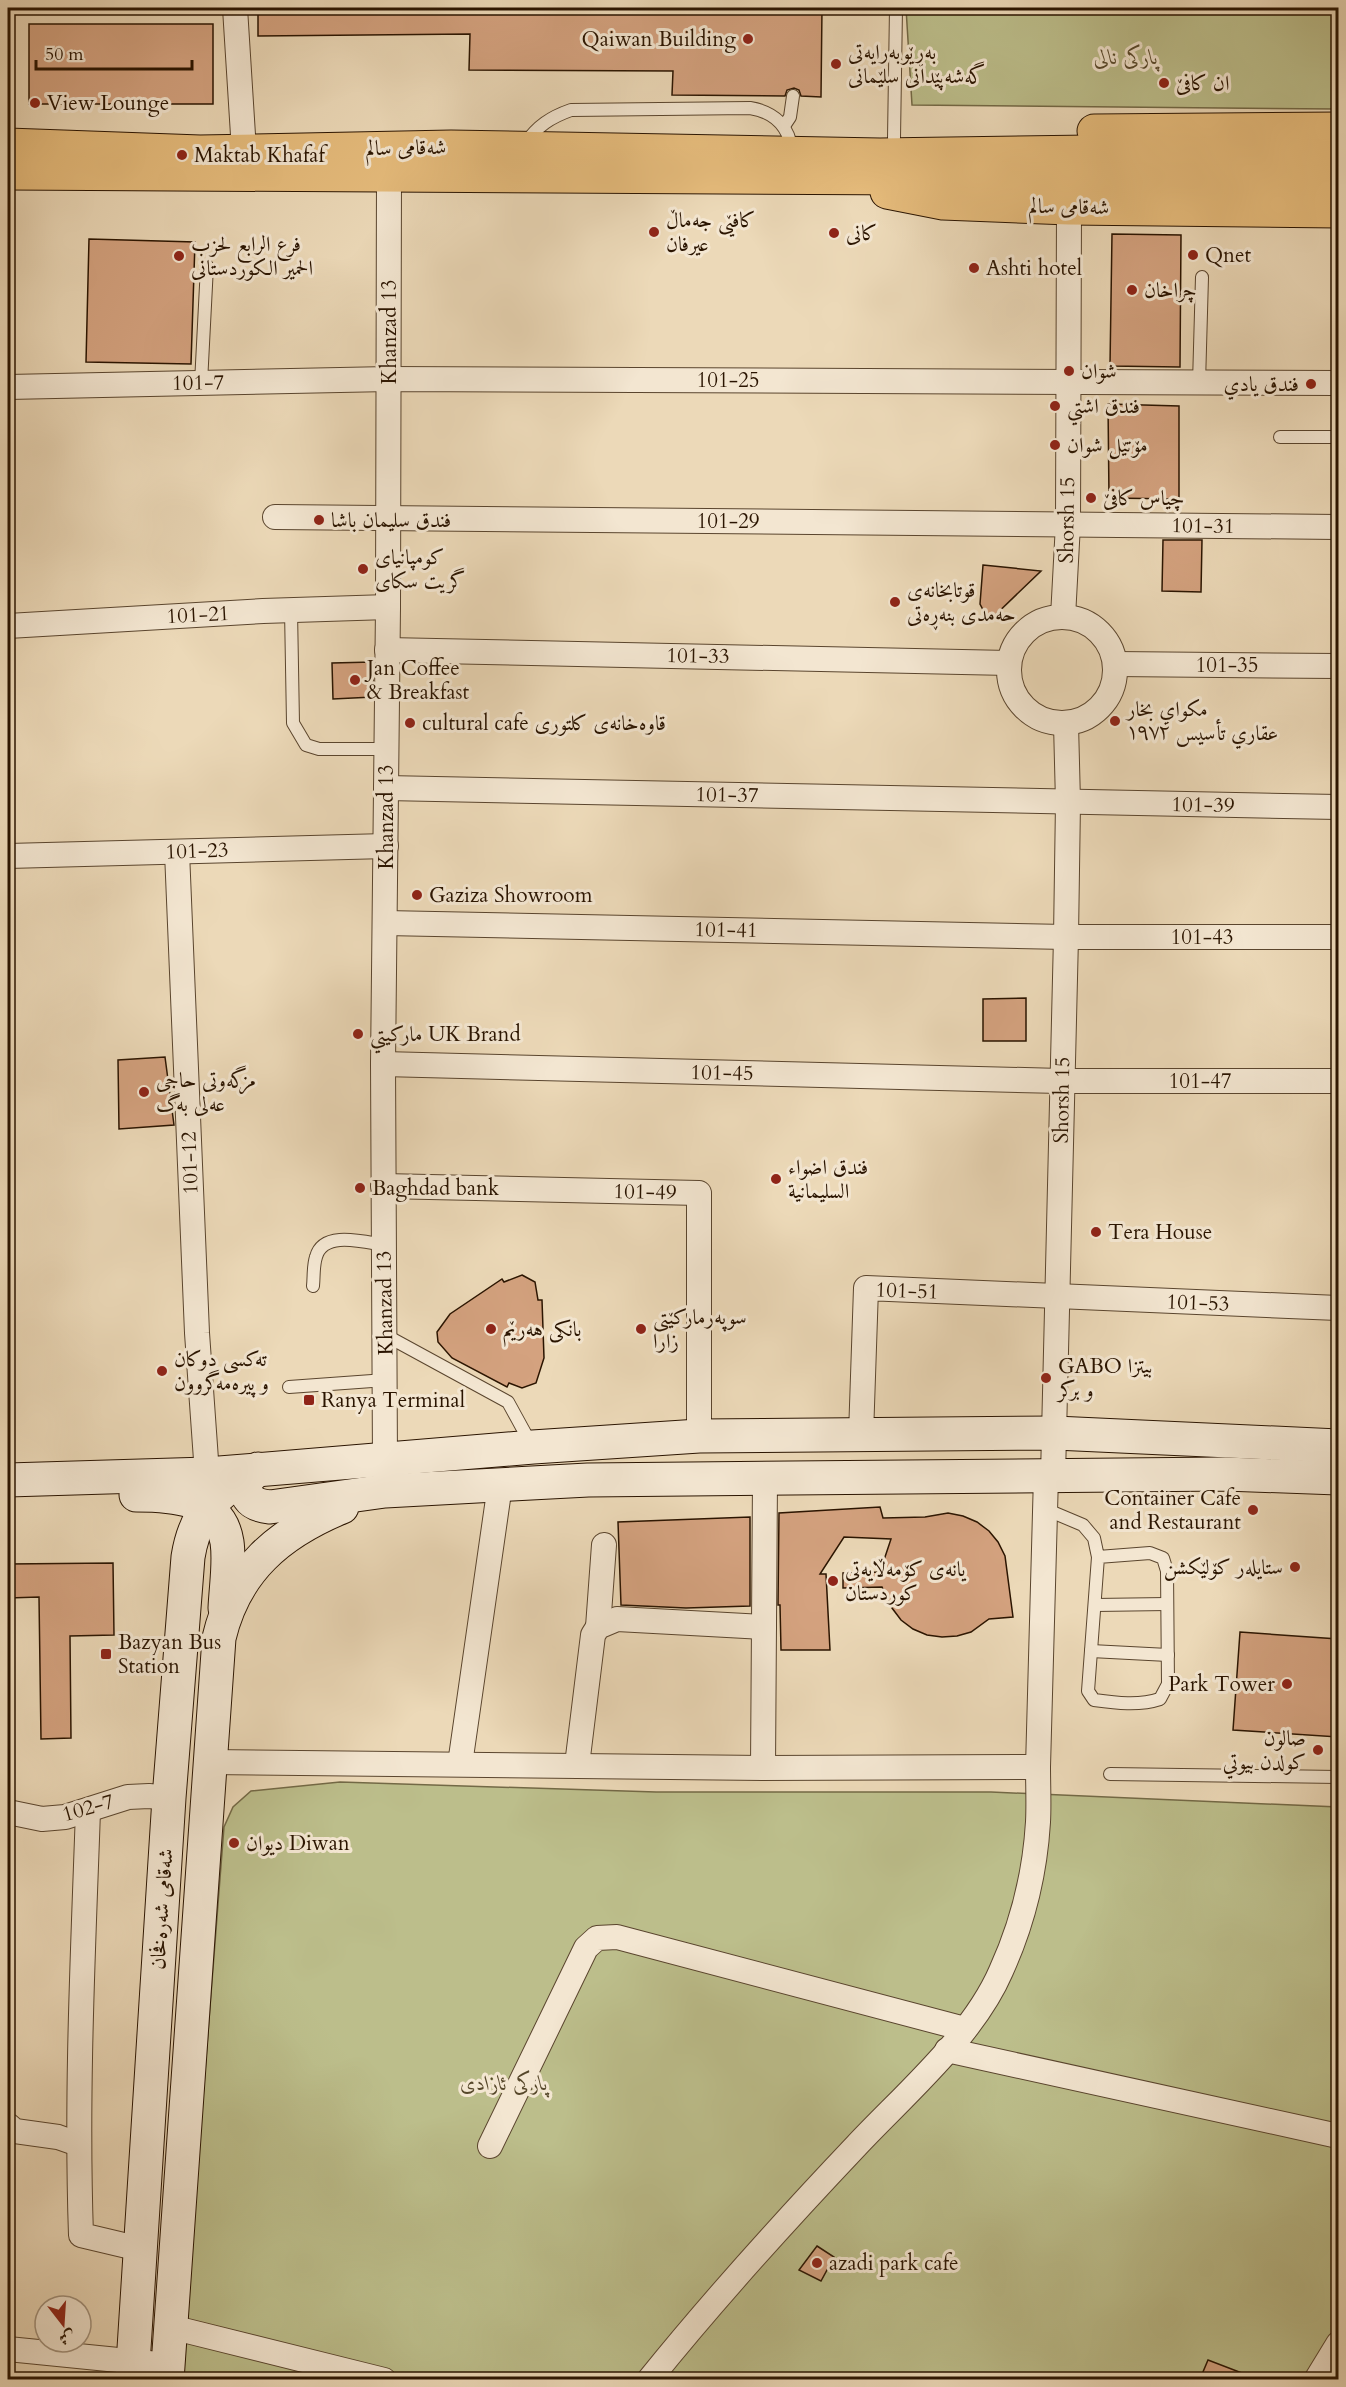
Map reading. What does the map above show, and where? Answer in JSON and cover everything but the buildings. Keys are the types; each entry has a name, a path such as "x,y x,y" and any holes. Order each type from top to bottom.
{"main road":[{"name":"شەقامی سالم","path":"8,172 389,174 796,152 906,135 1150,129 1338,129"},
{"name":"شەقامی سالم","path":"8,145 200,152 452,147 880,155 1090,152 1338,156"},
{"name":"شەقامی سالم","path":"796,152 1338,182"},
{"name":"شەقامی سالم","path":"796,152 943,203 1070,208 1338,211"},
{"path":"258,1469 245,1481 245,1491 248,1499 261,1506 270,1507 385,1476 533,1447 699,1436 1055,1433 1338,1446"},
{"path":"8,1480 207,1474 258,1469"},
{"name":"شەقامی شەرەفخان","path":"132,2371 188,1557 195,1528 206,1509 222,1491 258,1469"},
{"path":"225,1612 243,1580 280,1541 385,1476 500,1485 588,1480 1225,1474 1338,1478"},
{"path":"8,1497 58,1494 170,1495 194,1501 206,1509 219,1521 227,1541 225,1612 219,1638 209,1762 167,2372"}],"street":[{"path":"235,8 244,151"},
{"name":"Khanzad 13","path":"385,1476 383,1064 388,607 389,174"},
{"name":"Shorsh 15","path":"1063,617 1068,524 1070,208"},
{"name":"101-25","path":"389,379 1338,383"},
{"name":"101-7","path":"8,387 389,379"},
{"name":"101-29","path":"275,517 1068,524"},
{"name":"101-31","path":"1068,524 1338,527"},
{"name":"101-21","path":"8,626 291,610 388,607"},
{"path":"1063,617 1092,626 1111,650 1115,664 1114,682 1108,698 1097,711 1082,720 1066,724 1050,723 1035,717 1023,707 1014,694 1009,679 1009,663 1013,648 1021,635 1041,622 1063,617"},
{"name":"101-33","path":"387,650 1009,663"},
{"name":"101-35","path":"1115,664 1338,666"},
{"name":"Shorsh 15","path":"649,2379 799,2206 965,2029 1001,1972 1020,1920 1030,1879 1038,1822 1045,1509 1055,1433 1066,937 1068,802 1066,724"},
{"name":"101-37","path":"386,788 1068,802"},
{"name":"101-39","path":"1068,802 1338,807"},
{"name":"101-23","path":"8,856 386,846"},
{"name":"101-12","path":"177,852 197,1333 207,1474"},
{"name":"101-41","path":"385,923 1066,937"},
{"name":"101-43","path":"1066,937 1338,937"},
{"name":"101-45","path":"383,1064 1062,1081"},
{"name":"101-47","path":"1062,1081 1338,1081"},
{"name":"101-49","path":"383,1186 699,1193 699,1436"},
{"name":"101-51","path":"861,1435 866,1288 1059,1297"},
{"name":"101-53","path":"1059,1297 1338,1308"},
{"path":"763,1768 765,1480"},
{"path":"460,1764 500,1485"},
{"path":"576,1765 593,1635 598,1627 604,1545"},
{"path":"598,1627 617,1619 764,1628"},
{"path":"209,1762 763,1768 1038,1767"},
{"name":"102-7","path":"8,1812 42,1819 65,1817 128,1797 170,1798"},
{"path":"88,1811 78,2144 81,2235 140,2249"},
{"path":"490,2146 586,1948 597,1938 617,1937 965,2029"},
{"path":"947,2050 1338,2136"},
{"path":"8,2125 15,2131 58,2136 78,2144"},
{"path":"171,2327 329,2373 384,2379"},
{"path":"1316,2379 1338,2344"},
{"path":"8,2349 132,2371 167,2372"}],"lane":[{"path":"894,138 896,8"},
{"path":"793,96 790,117 796,152"},
{"path":"523,148 531,134 542,123 571,110 750,108 769,113 796,152"},
{"path":"201,383 207,266"},
{"path":"1199,383 1202,277"},
{"path":"1280,437 1338,437"},
{"path":"291,610 293,723 306,745 319,749 386,749"},
{"path":"313,1286 316,1255 324,1245 339,1239 384,1245"},
{"path":"385,1335 508,1402 533,1447"},
{"path":"289,1387 386,1380"},
{"path":"1045,1509 1083,1525 1095,1538 1098,1557 1088,1690 1094,1700 1146,1704 1160,1699 1168,1684 1167,1571 1162,1558 1150,1553 1098,1557"},
{"path":"1095,1605 1167,1605"},
{"path":"1091,1650 1168,1655"},
{"path":"1110,1774 1338,1777"}],"green space":[{"name":"پارکی نالی","path":"906,8 1337,10 1335,109 912,105"},
{"name":"پارکی ئازادی","path":"340,1782 656,1792 991,1792 1338,1807 1338,2379 181,2380 224,1827 233,1807 251,1791"}],"place":[{"name":"Qaiwan Building","path":"748,39"},
{"name":"بەڕێوبەرایەتی گەشەپێدانی سلێمانی","path":"836,64"},
{"name":"ان کافێ","path":"1164,83"},
{"name":"View Lounge","path":"35,103"},
{"name":"Maktab Khafaf","path":"182,155"},
{"name":"کافێی جەماڵ عیرفان","path":"654,232"},
{"name":"کانی","path":"834,233"},
{"name":"Qnet","path":"1193,255"},
{"name":"فرع الرابع لحزب الحمير الكوردستانى","path":"179,256"},
{"name":"Ashti hotel","path":"974,268"},
{"name":"چراخان","path":"1132,290"},
{"name":"شوان","path":"1069,371"},
{"name":"فندق يادي","path":"1311,384"},
{"name":"فندق اشتي","path":"1055,406"},
{"name":"مۆتێل شوان","path":"1055,445"},
{"name":"چياس كافێ","path":"1091,498"},
{"name":"فندق سليمان باشا","path":"319,520"},
{"name":"كومپانياى گريت سكاى","path":"363,569"},
{"name":"قوتابخانەی حەمدی بنەڕەتی","path":"895,602"},
{"name":"Jan Coffee & Breakfast","path":"355,680"},
{"name":"مكواي بخار عقاري تأسيس ١٩٧٢","path":"1115,721"},
{"name":"cultural cafe قاوەخانەی کلتوری","path":"410,723"},
{"name":"Gaziza Showroom","path":"417,895"},
{"name":"مارکيتي UK Brand","path":"358,1034"},
{"name":"مزگەوتی حاجی عەلی بەگ","path":"144,1092"},
{"name":"فندق اضواء السليمانية","path":"776,1179"},
{"name":"Baghdad bank","path":"360,1188"},
{"name":"Tera House","path":"1096,1232"},
{"name":"بانکی هەرێم","path":"491,1329"},
{"name":"سوپەرمارکێتی زارا","path":"641,1329"},
{"name":"تەکسی دوکان و پیرەمەگروون","path":"162,1371"},
{"name":"GABO بيتزا و بركر","path":"1046,1378"},
{"name":"Ranya Terminal","path":"309,1400"},
{"name":"Container Cafe and Restaurant","path":"1253,1510"},
{"name":"ستایلەر کۆلێکشن","path":"1295,1567"},
{"name":"یانەی کۆمەڵایەتی کوردستان","path":"833,1581"},
{"name":"Bazyan Bus Station","path":"106,1654"},
{"name":"Park Tower","path":"1287,1684"},
{"name":"صالون كولدن بيوتي","path":"1318,1750"},
{"name":"دیوان Diwan","path":"234,1843"},
{"name":"azadi park cafe","path":"817,2263"}]}
